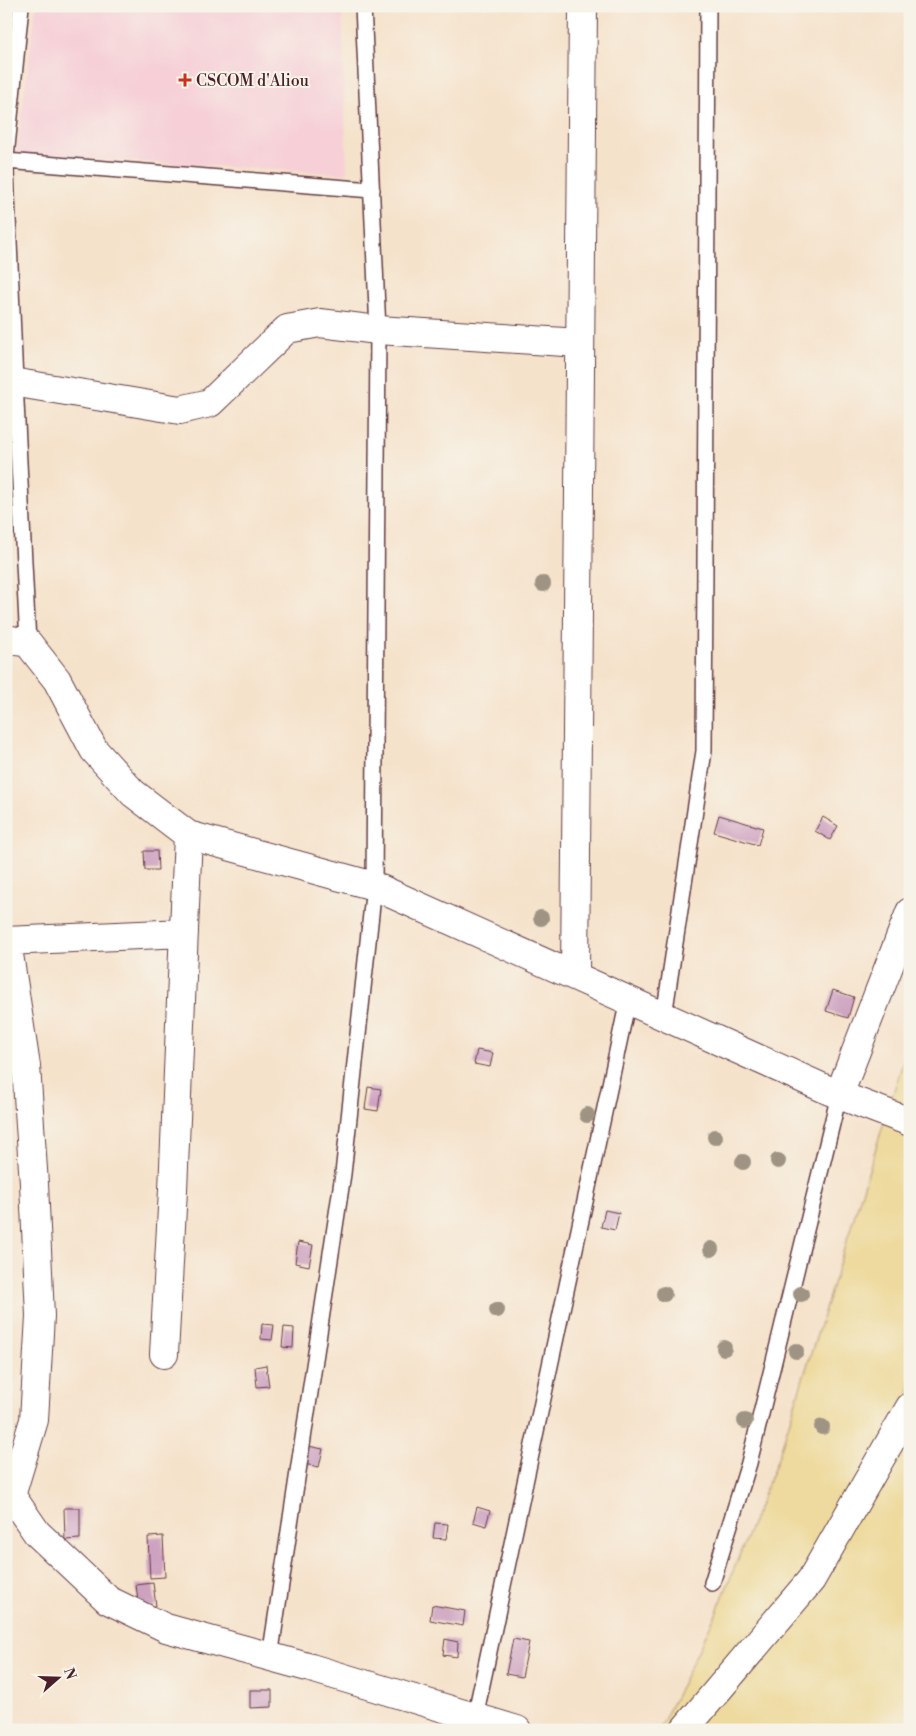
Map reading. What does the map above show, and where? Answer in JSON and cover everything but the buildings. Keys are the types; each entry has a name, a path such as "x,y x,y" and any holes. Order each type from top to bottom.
{"street":[{"path":"575,975 583,6"},
{"path":"11,381 180,410 210,402 287,329 320,323 378,330 580,342"},
{"path":"17,641 57,680 94,750 133,793 188,835 374,886 839,1095 910,1122"},
{"path":"164,1354 188,835"},
{"path":"839,1095 910,912"},
{"path":"184,933 7,941 26,1066 40,1316 34,1420 9,1492 37,1533 108,1600 166,1628 518,1730"},
{"path":"684,1730 811,1580 910,1407"}],"lane":[{"path":"6,157 21,6"},
{"path":"270,1657 343,1174 374,886 378,330 362,6"},
{"path":"664,1016 704,751 708,6"},
{"path":"6,161 372,190"},
{"path":"6,171 17,641"},
{"path":"474,1717 628,1000"},
{"path":"712,1584 749,1463 839,1095"}],"shaded area":[{"name":"CSCOM d'Aliou","path":"36,6 342,6 347,174 16,155"}],"sand":[{"path":"910,1040 910,1726 906,1730 659,1730 716,1614 777,1461"}],"place":[{"name":"CSCOM d'Aliou","path":"185,80"}]}
